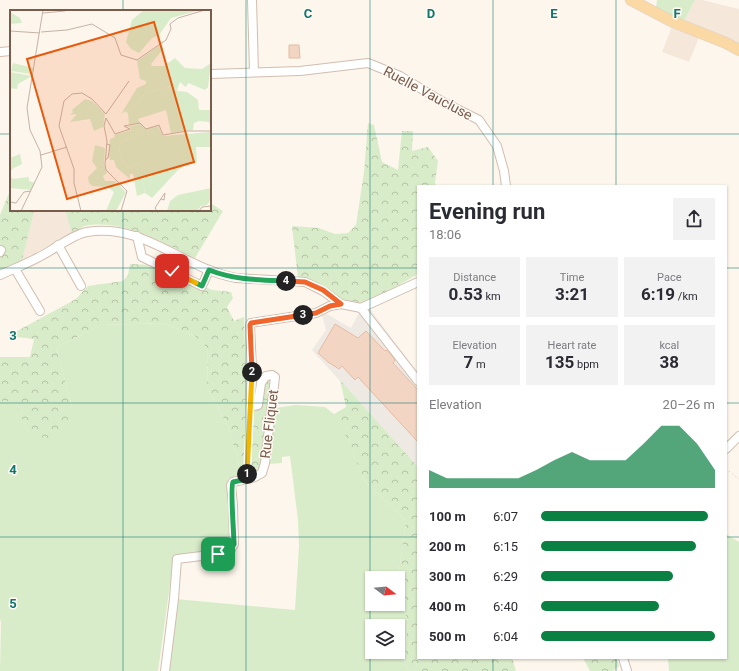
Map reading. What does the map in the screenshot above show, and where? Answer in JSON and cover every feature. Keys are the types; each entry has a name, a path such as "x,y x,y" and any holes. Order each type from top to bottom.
{"main road":[{"path":"631,0 671,20 739,50"}],"street":[{"path":"252,0 254,72"},
{"name":"Ruelle Vaucluse","path":"211,74 300,71 368,63 400,76 443,102 479,120 497,146 504,171 506,185"},
{"path":"0,275 39,257 58,245 86,232 113,230 137,236 225,276 305,282 323,290 341,304 361,308 417,282"},
{"path":"137,236 142,256 202,286 209,270"},
{"path":"58,245 82,286"},
{"path":"15,268 40,311"},
{"name":"Rue Fliquet","path":"165,671 174,599 177,559 218,554 231,549 234,544 231,485 233,482 254,477 262,473 265,463 274,377 272,375 266,376 261,383 258,405 253,406 251,403 252,376 250,325 251,323 316,313 330,306 341,304"},
{"path":"361,308 417,380"},
{"path":"727,448 739,436"},
{"path":"623,659 627,671"}],"path":[{"path":"247,479 251,403"},
{"path":"727,470 739,479"}],"shaded area":[{"path":"695,0 702,0 739,9 739,46 684,21"},
{"path":"673,24 700,35 689,62 662,52"},
{"path":"65,211 72,233 22,260 34,212"},
{"path":"369,308 417,372 417,466 312,350 326,330 322,315 325,313 351,328 360,311"}],"green space":[{"path":"657,0 695,0 684,21 656,8"},
{"path":"368,123 374,125 382,162 398,170 402,131 413,131 412,151 428,147 438,161 436,185 417,185 417,275 361,303 342,299 308,278 298,278 292,226 319,228 335,234 348,233 356,225 364,172"},
{"path":"10,190 10,211 38,211 34,212 22,260 0,271 0,215"},
{"path":"211,204 223,211 195,258 142,233 113,226 99,224 85,226 72,233 65,211 211,211"},
{"path":"130,264 154,265 212,290 231,292 233,298 227,307 234,321 244,317 247,407 252,410 260,410 265,386 268,381 271,383 262,460 259,467 250,474 242,475 228,426 207,387 208,349 195,336 163,323 101,325 61,345 57,350 72,407 63,435 49,439 29,434 14,401 0,401 0,357 30,357 34,339 8,336 76,299 88,286 123,281 128,275"},
{"path":"163,323 195,336 208,349 207,387 228,426 242,475 228,479 230,535 227,546 218,550 174,556 158,671 0,671 0,401 14,400 29,434 72,407 57,350 61,345 101,325"},
{"path":"340,380 417,466 417,659 512,659 516,671 410,671 404,664 408,622 405,611 405,571 399,571 406,521 364,480 339,419 334,414 346,407"},
{"path":"296,405 325,407 339,418 364,480 406,521 399,571 365,571 365,611 405,611 408,622 405,654 405,619 365,619 365,659 404,659 404,664 410,671 167,671 176,599 295,610 299,546 298,520 290,456 282,457 282,463 268,464 275,408"},
{"path":"727,535 739,542 739,671 669,671 668,659 727,659"},
{"path":"584,659 616,659 619,666 613,671 590,671"}],"building":[{"path":"289,45 299,45 300,58 289,58"},
{"path":"335,324 358,338 366,331 385,351 386,350 390,353 395,360 393,363 417,389 417,441 358,377 355,380 342,366 339,369 318,353"}],"route":[{"path":"172,271 202,286 209,270 225,276 236,278 305,282 323,290 341,304 330,306 316,313 271,319 251,323 250,325 252,389 247,479 233,482 231,485 234,544 231,549 218,554"}]}
